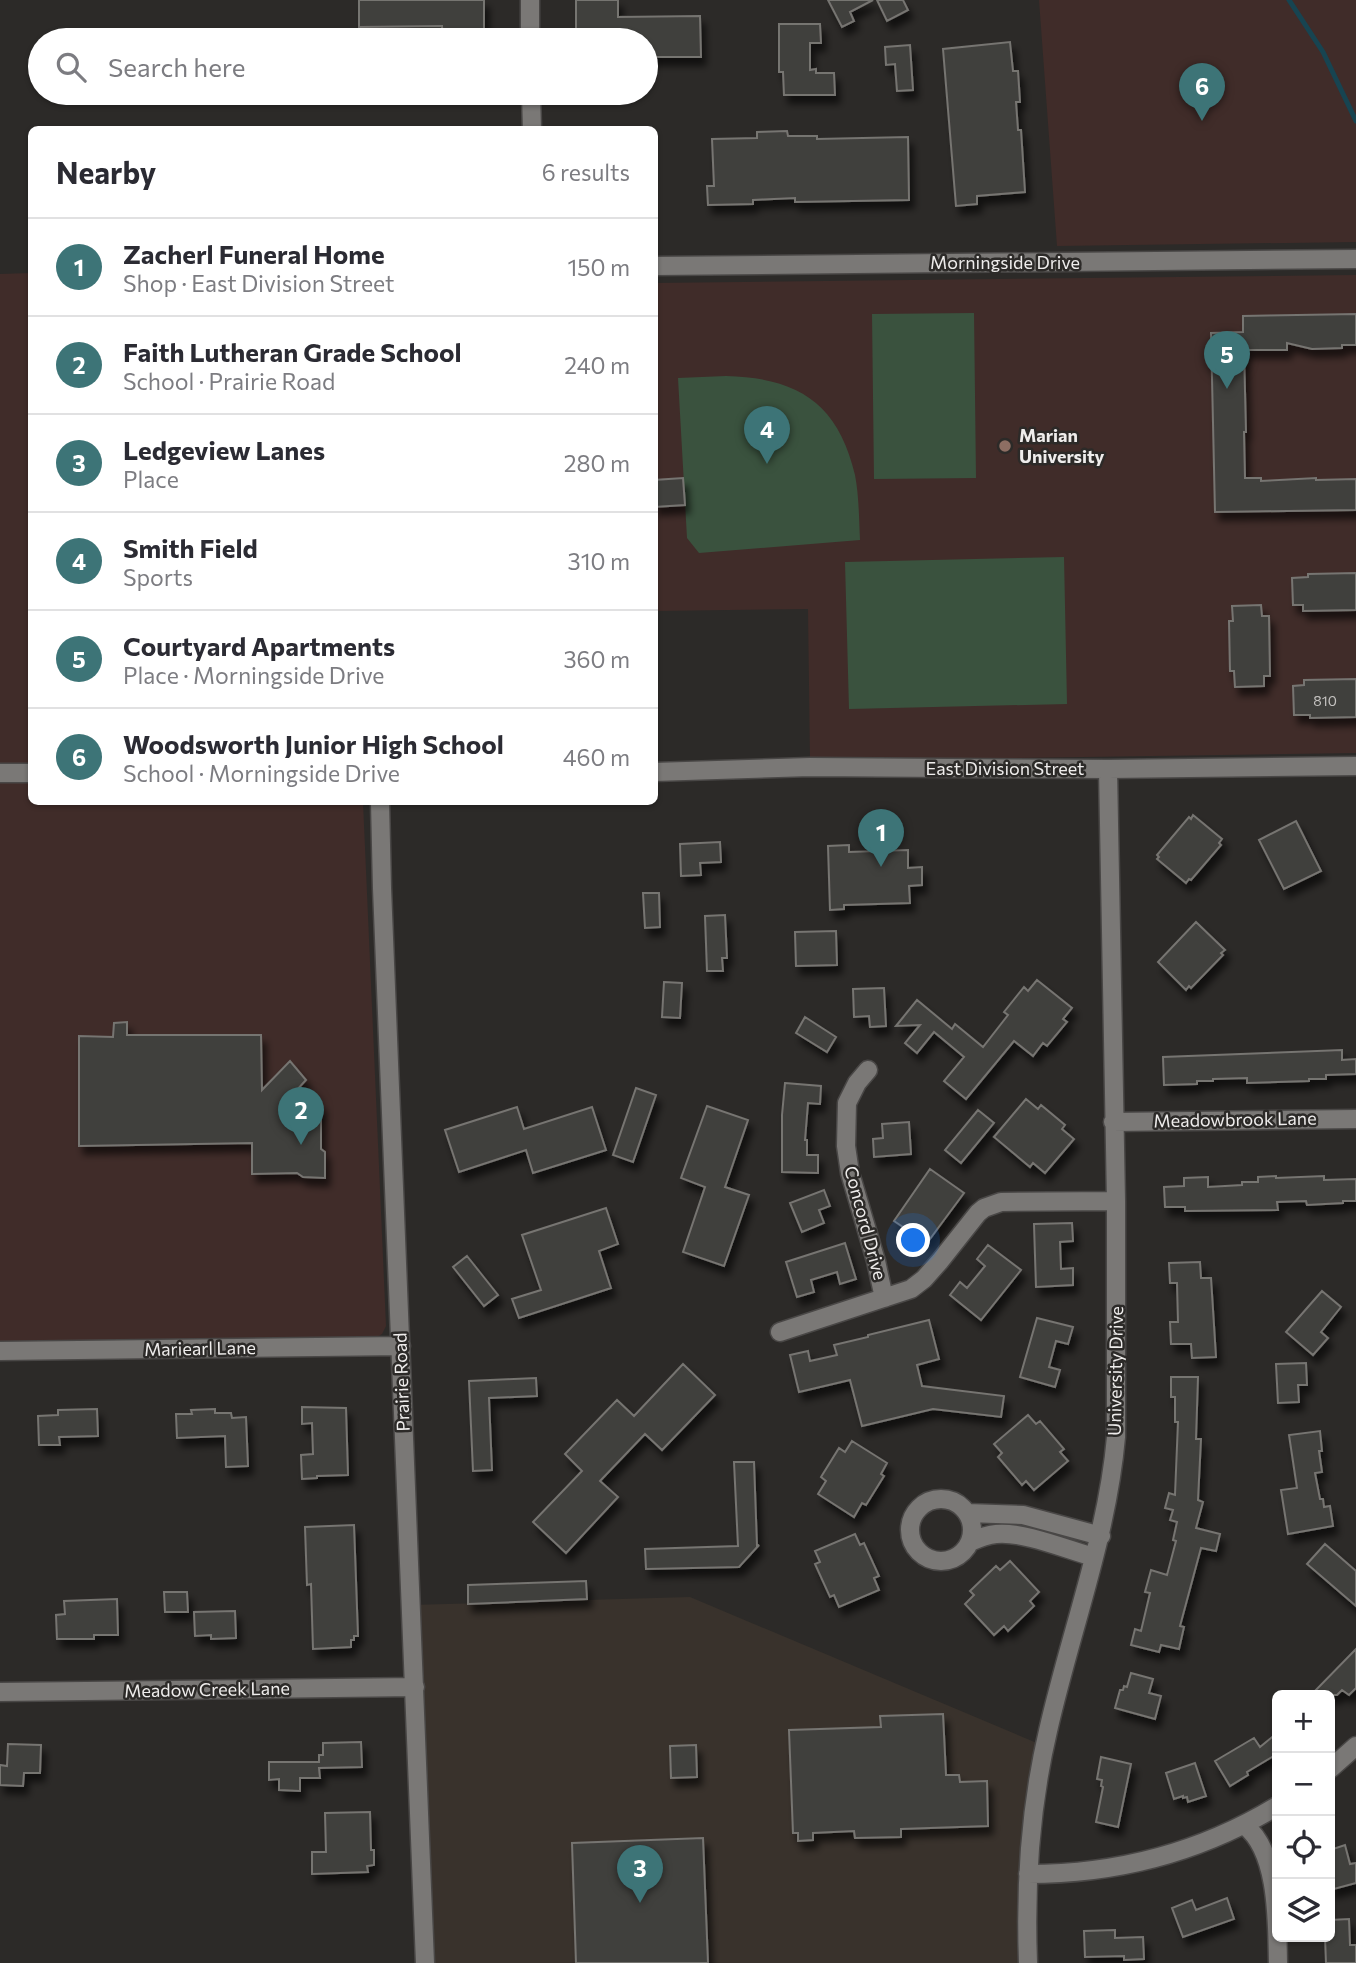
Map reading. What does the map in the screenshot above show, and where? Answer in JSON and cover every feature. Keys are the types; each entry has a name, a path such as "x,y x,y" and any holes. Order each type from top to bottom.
{"street":[{"path":"530,0 530,28"},
{"path":"531,105 532,126"},
{"name":"Morningside Drive","path":"658,266 1356,259"},
{"name":"East Division Street","path":"658,772 810,767 1108,769 1356,766"},
{"name":"University Drive","path":"1028,1963 1028,1874 1035,1800 1044,1746 1101,1535 1116,1437 1116,1201 1108,769"},
{"path":"0,774 28,773"},
{"name":"Prairie Road","path":"380,805 425,1963"},
{"name":"Concord Drive","path":"868,1070 857,1083 847,1103 846,1146 850,1172 884,1298"},
{"name":"Meadowbrook Lane","path":"1114,1122 1356,1119"},
{"path":"780,1332 911,1289 925,1279 978,1213 989,1205 1001,1202 1116,1201"},
{"name":"Mariearl Lane","path":"0,1351 401,1346"},
{"path":"937,1499 948,1500 959,1504 967,1513 971,1522 970,1542 963,1552 954,1558 942,1561 931,1559 921,1553 914,1544 912,1521 917,1511 926,1503 937,1499"},
{"path":"967,1513 1023,1515 1101,1535"},
{"path":"970,1542 999,1533 1010,1534 1094,1557"},
{"name":"Meadow Creek Lane","path":"0,1692 415,1688"},
{"path":"1335,1765 1356,1746"},
{"path":"1028,1874 1080,1872 1139,1863 1196,1846 1244,1825 1272,1809"},
{"path":"1244,1825 1259,1844 1272,1877 1276,1901 1278,1963"}],"shaded area":[{"path":"1039,0 1356,0 1356,242 1057,246"},
{"path":"28,273 28,805 363,805 386,1326 382,1334 374,1339 0,1344 0,274"},
{"name":"Marian University","path":"1356,275 1356,753 810,761 808,609 658,611 658,283"},
{"path":"690,1597 1044,1746 1028,1963 425,1963 411,1605"}],"green space":[{"path":"974,313 976,478 874,479 872,314"},
{"path":"726,376 774,382 794,389 811,399 826,413 838,429 848,450 855,475 860,540 699,553 687,538 678,378"},
{"path":"1064,557 1067,704 849,709 845,562"}],"building":[{"path":"359,0 484,0 484,28 359,27"},
{"path":"576,0 618,0 618,17 700,16 701,57 658,57 658,28 576,28"},
{"path":"828,0 873,0 850,12 854,21 842,27"},
{"path":"877,0 903,0 908,10 887,21"},
{"path":"779,24 820,24 821,43 810,43 810,70 816,69 816,73 834,73 835,95 784,95 783,72 779,72"},
{"path":"1010,42 1013,71 1018,71 1020,102 1016,102 1018,130 1021,130 1025,192 977,196 977,204 956,206 943,49"},
{"path":"910,45 913,90 897,91 895,64 886,65 885,47"},
{"path":"787,131 788,136 817,136 817,139 908,137 909,200 795,202 795,198 753,200 753,204 708,205 707,186 714,186 712,139 757,138 757,132"},
{"path":"1356,314 1356,345 1312,349 1287,343 1287,350 1244,350 1244,432 1245,478 1261,478 1261,481 1356,479 1356,510 1215,512 1211,333 1243,332 1243,316"},
{"path":"683,478 685,505 658,507 658,480"},
{"path":"1356,573 1356,610 1303,611 1303,605 1293,605 1292,578 1308,577 1308,574"},
{"path":"1261,605 1262,616 1269,616 1270,676 1264,676 1264,686 1235,687 1234,671 1230,671 1229,621 1233,621 1232,606"},
{"path":"1356,679 1356,717 1310,718 1310,715 1294,715 1293,686 1304,685 1304,680"},
{"path":"1193,815 1222,839 1219,843 1221,845 1186,883 1157,859 1157,855"},
{"path":"1296,821 1321,871 1284,889 1259,840"},
{"path":"720,842 721,862 700,863 701,875 681,876 680,844"},
{"path":"849,845 849,852 908,850 908,868 922,867 922,885 909,886 910,903 844,905 844,909 830,910 828,846"},
{"path":"643,893 659,893 660,927 645,928"},
{"path":"725,915 727,958 722,958 723,971 707,971 705,916"},
{"path":"1196,922 1225,950 1191,988 1189,986 1186,990 1158,962"},
{"path":"836,931 837,965 796,966 795,932"},
{"path":"1037,980 1072,1008 1063,1019 1067,1022 1047,1046 1043,1043 1033,1056 1014,1041 966,1099 944,1081 964,1057 934,1032 917,1053 905,1043 920,1025 896,1026 917,1000 952,1029 955,1024 983,1047 1008,1015 1004,1012 1024,987 1028,991"},
{"path":"664,982 682,983 680,1018 662,1017"},
{"path":"884,988 886,1026 870,1027 869,1016 854,1017 853,989"},
{"path":"805,1017 836,1037 827,1052 796,1033"},
{"path":"127,1022 127,1035 261,1035 262,1090 290,1061 306,1080 284,1104 321,1104 321,1149 325,1152 325,1178 303,1177 297,1173 252,1174 252,1143 79,1146 79,1036 113,1037 114,1023"},
{"path":"1342,1050 1342,1060 1356,1059 1356,1074 1326,1075 1326,1079 1309,1081 1247,1083 1247,1078 1164,1085 1163,1057"},
{"path":"785,1083 821,1086 820,1104 808,1103 805,1140 807,1155 818,1155 818,1173 782,1172"},
{"path":"636,1088 656,1095 633,1162 613,1155"},
{"path":"1026,1099 1038,1109 1041,1105 1065,1125 1062,1129 1074,1139 1045,1173 1033,1163 1030,1167 994,1137"},
{"path":"707,1106 748,1120 725,1187 749,1195 724,1266 683,1252 705,1187 681,1178"},
{"path":"517,1107 524,1129 592,1107 606,1150 533,1173 526,1150 459,1172 445,1130"},
{"path":"978,1110 994,1123 961,1163 945,1150"},
{"path":"909,1122 911,1154 874,1157 873,1139 883,1138 882,1124"},
{"path":"930,1169 964,1193 927,1243 894,1221"},
{"path":"1324,1176 1324,1180 1356,1179 1356,1201 1307,1205 1306,1201 1277,1202 1278,1210 1185,1211 1185,1207 1165,1207 1164,1187 1184,1186 1184,1178 1208,1177 1208,1187 1242,1185 1242,1182 1258,1182 1258,1177"},
{"path":"824,1190 830,1206 819,1210 824,1223 802,1232 790,1203"},
{"path":"606,1208 618,1244 599,1251 611,1288 519,1318 512,1299 541,1290 522,1235"},
{"path":"1072,1223 1073,1241 1060,1242 1061,1269 1073,1268 1073,1285 1036,1287 1034,1224"},
{"path":"845,1243 856,1279 840,1284 837,1272 811,1280 814,1292 797,1297 786,1262"},
{"path":"988,1245 1021,1270 981,1320 950,1295 960,1282 967,1288 985,1266 977,1259"},
{"path":"467,1256 498,1295 484,1306 453,1267"},
{"path":"1200,1262 1201,1278 1211,1278 1216,1357 1192,1358 1191,1344 1171,1344 1170,1322 1178,1322 1177,1283 1170,1283 1169,1263"},
{"path":"1322,1291 1341,1307 1321,1332 1328,1338 1313,1355 1286,1332"},
{"path":"1037,1318 1073,1327 1068,1344 1056,1341 1049,1367 1060,1370 1055,1387 1020,1377"},
{"path":"929,1320 939,1359 917,1365 922,1386 1004,1396 1001,1417 933,1409 862,1426 850,1380 799,1392 790,1355 808,1351 810,1361 837,1355 834,1345"},
{"path":"1306,1363 1307,1385 1298,1385 1299,1402 1278,1403 1276,1364"},
{"path":"683,1364 715,1395 662,1450 645,1434 600,1481 618,1497 566,1553 533,1522 582,1471 565,1454 617,1400 634,1416"},
{"path":"1171,1377 1198,1377 1196,1439 1201,1439 1198,1500 1203,1502 1196,1528 1220,1534 1216,1551 1201,1548 1180,1626 1184,1627 1179,1649 1161,1645 1159,1652 1131,1645 1135,1629 1141,1631 1150,1593 1145,1592 1151,1570 1167,1575 1176,1541 1173,1540 1177,1522 1170,1520 1173,1510 1165,1508 1169,1493 1175,1495 1178,1422 1175,1422 1175,1397 1171,1397"},
{"path":"536,1378 537,1396 489,1398 492,1470 473,1471 469,1381"},
{"path":"302,1407 346,1408 348,1475 302,1479 301,1455 313,1454 312,1423 302,1424"},
{"path":"97,1409 98,1436 59,1437 60,1445 39,1445 38,1416 58,1415 58,1410"},
{"path":"215,1409 215,1413 231,1413 232,1418 246,1417 248,1466 226,1467 225,1436 177,1438 176,1414"},
{"path":"1028,1415 1036,1424 1040,1421 1064,1449 1060,1452 1068,1461 1034,1490 1026,1481 1022,1485 998,1457 1002,1453 994,1444"},
{"path":"1320,1431 1322,1472 1315,1473 1320,1499 1323,1499 1324,1507 1330,1506 1333,1526 1288,1534 1281,1490 1297,1488 1289,1435"},
{"path":"852,1441 887,1463 881,1474 884,1476 866,1505 862,1503 854,1517 818,1494 826,1481 821,1477 839,1448 845,1452"},
{"path":"734,1462 754,1462 757,1546 759,1545 739,1567 646,1569 645,1549 738,1546"},
{"path":"354,1525 358,1636 351,1640 351,1647 313,1649 311,1584 307,1585 305,1527"},
{"path":"855,1534 860,1545 864,1543 879,1576 874,1578 879,1590 839,1607 834,1595 830,1597 815,1564 820,1562 815,1551"},
{"path":"1325,1544 1356,1571 1356,1606 1307,1564"},
{"path":"1010,1561 1039,1592 1030,1601 1034,1606 1008,1631 1004,1626 994,1635 965,1604 974,1595 970,1591 996,1566 1000,1570"},
{"path":"586,1581 587,1599 468,1604 468,1585"},
{"path":"164,1592 187,1592 188,1612 165,1612"},
{"path":"117,1599 118,1635 94,1635 94,1639 57,1639 56,1615 65,1614 64,1601"},
{"path":"235,1611 236,1638 211,1639 211,1635 195,1636 194,1612"},
{"path":"1356,1649 1356,1688 1349,1695 1342,1690 1335,1695 1335,1690 1316,1690"},
{"path":"1131,1673 1153,1679 1149,1693 1161,1696 1155,1719 1115,1708 1120,1690 1123,1690 1124,1686 1127,1687"},
{"path":"943,1714 946,1775 959,1775 960,1782 987,1781 988,1826 901,1829 901,1837 855,1838 854,1831 813,1833 813,1840 798,1841 798,1833 793,1833 789,1730 881,1727 880,1716"},
{"path":"1272,1737 1272,1757 1230,1786 1215,1761 1254,1738 1260,1747"},
{"path":"361,1742 362,1767 319,1768 320,1778 300,1778 300,1791 279,1790 279,1779 269,1780 269,1762 319,1762 319,1755 323,1755 323,1743"},
{"path":"8,1744 41,1745 40,1773 24,1773 23,1786 0,1785 0,1765 7,1766"},
{"path":"696,1745 697,1777 671,1778 670,1746"},
{"path":"1101,1757 1131,1764 1118,1827 1096,1822 1103,1787 1102,1780 1097,1779"},
{"path":"1195,1763 1206,1796 1188,1802 1187,1797 1183,1796 1174,1799 1166,1773"},
{"path":"370,1812 374,1865 367,1866 368,1872 312,1874 312,1852 326,1852 325,1813"},
{"path":"703,1838 708,1963 576,1963 572,1843"},
{"path":"1345,1845 1350,1864 1356,1863 1356,1883 1335,1889 1335,1848"},
{"path":"1227,1898 1234,1919 1183,1937 1172,1908 1192,1900 1196,1910"},
{"path":"1349,1919 1350,1945 1356,1945 1356,1963 1326,1963 1325,1942 1335,1942 1335,1920"},
{"path":"1115,1930 1115,1938 1143,1937 1144,1959 1124,1960 1124,1956 1085,1957 1084,1931"}],"waterway":[{"path":"1289,0 1323,52 1356,121"}],"place":[{"name":"Woodsworth Junior High School","path":"1202,121"},
{"name":"Courtyard Apartments","path":"1227,389"},
{"name":"Marian University","path":"1005,446"},
{"name":"Smith Field","path":"767,464"},
{"name":"Zacherl Funeral Home","path":"881,867"},
{"name":"Faith Lutheran Grade School","path":"301,1145"},
{"name":"Ledgeview Lanes","path":"640,1903"}]}
